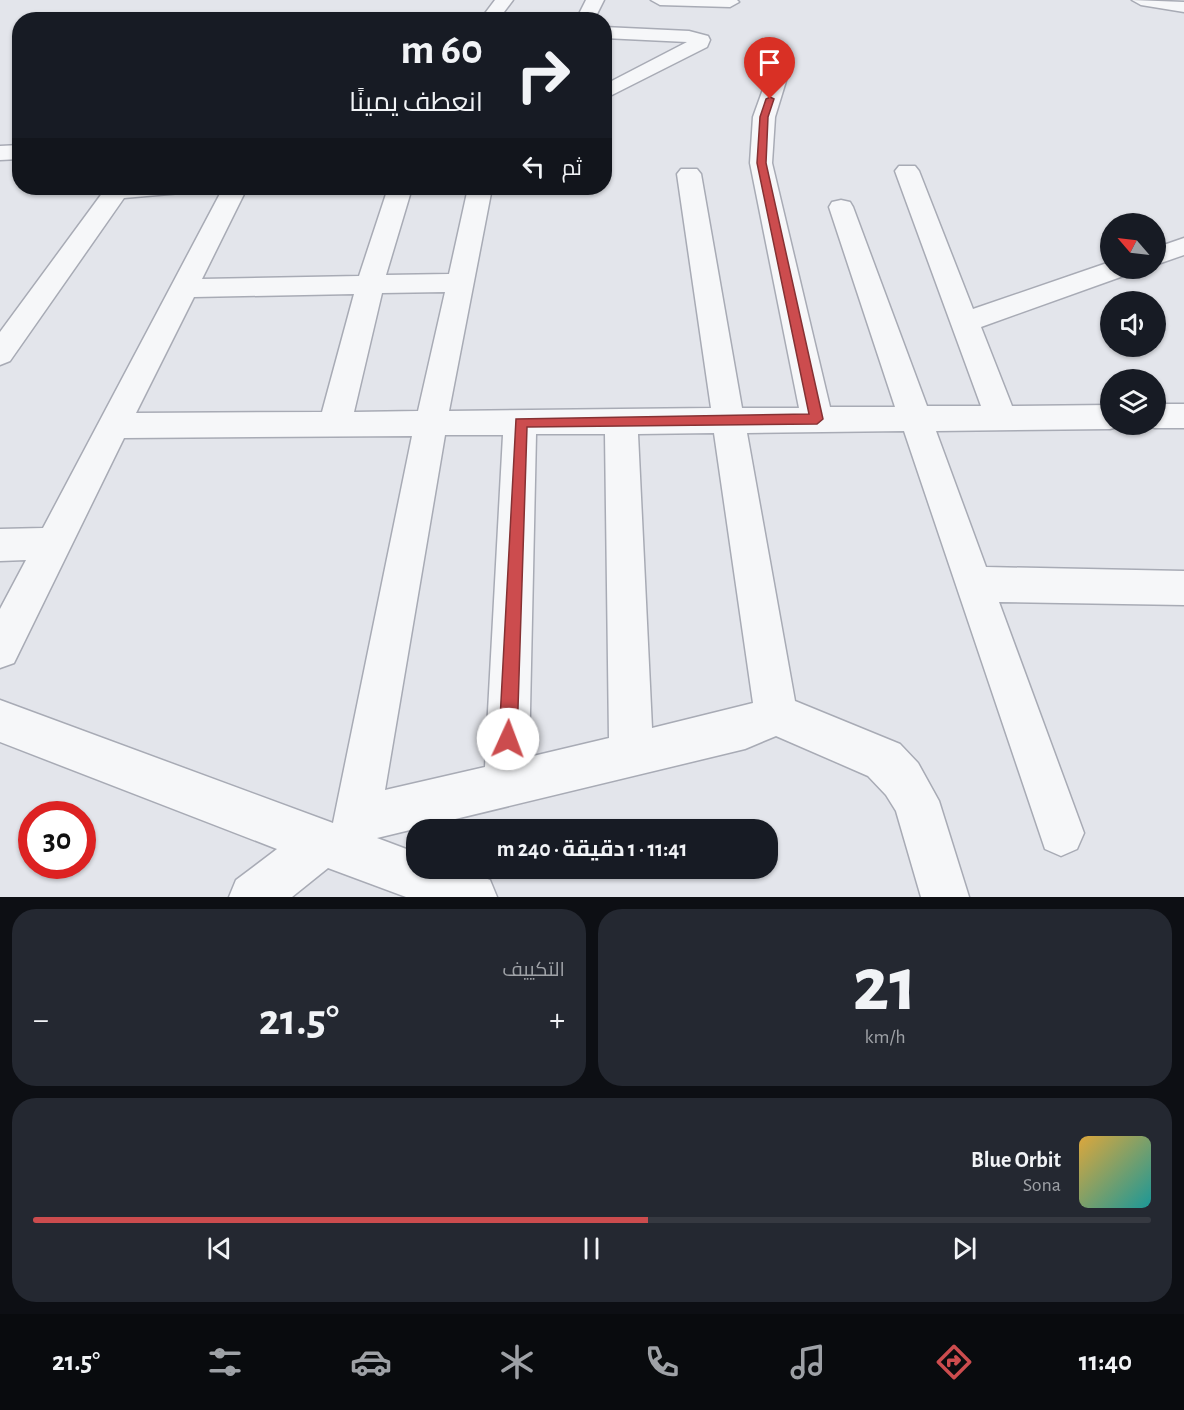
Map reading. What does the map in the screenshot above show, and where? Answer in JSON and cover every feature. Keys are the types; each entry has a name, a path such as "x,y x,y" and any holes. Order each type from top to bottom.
{"street":[{"path":"660,0 730,2"},
{"path":"1141,0 1184,7"},
{"path":"612,32 690,37 701,40 700,43 612,89"},
{"path":"776,81 764,117 761,163 817,419"},
{"path":"907,171 1001,418"},
{"path":"690,174 776,715"},
{"path":"0,354 114,195"},
{"path":"0,649 56,544 231,195"},
{"path":"335,424 370,285 397,195"},
{"path":"344,839 479,195"},
{"path":"841,207 1061,833"},
{"path":"1166,252 1184,246"},
{"path":"964,322 1100,275"},
{"path":"184,288 460,283"},
{"path":"1166,416 1184,416"},
{"path":"115,426 1100,417"},
{"path":"621,421 631,755"},
{"path":"506,784 520,422"},
{"path":"0,545 56,544"},
{"path":"972,584 1184,588"},
{"path":"253,897 344,839 506,784 752,726 776,715 884,760 902,779 916,801 945,897"},
{"path":"0,721 344,839 473,897"}],"route":[{"path":"508,739 520,422 817,419 761,163 764,117 770,99"}]}
